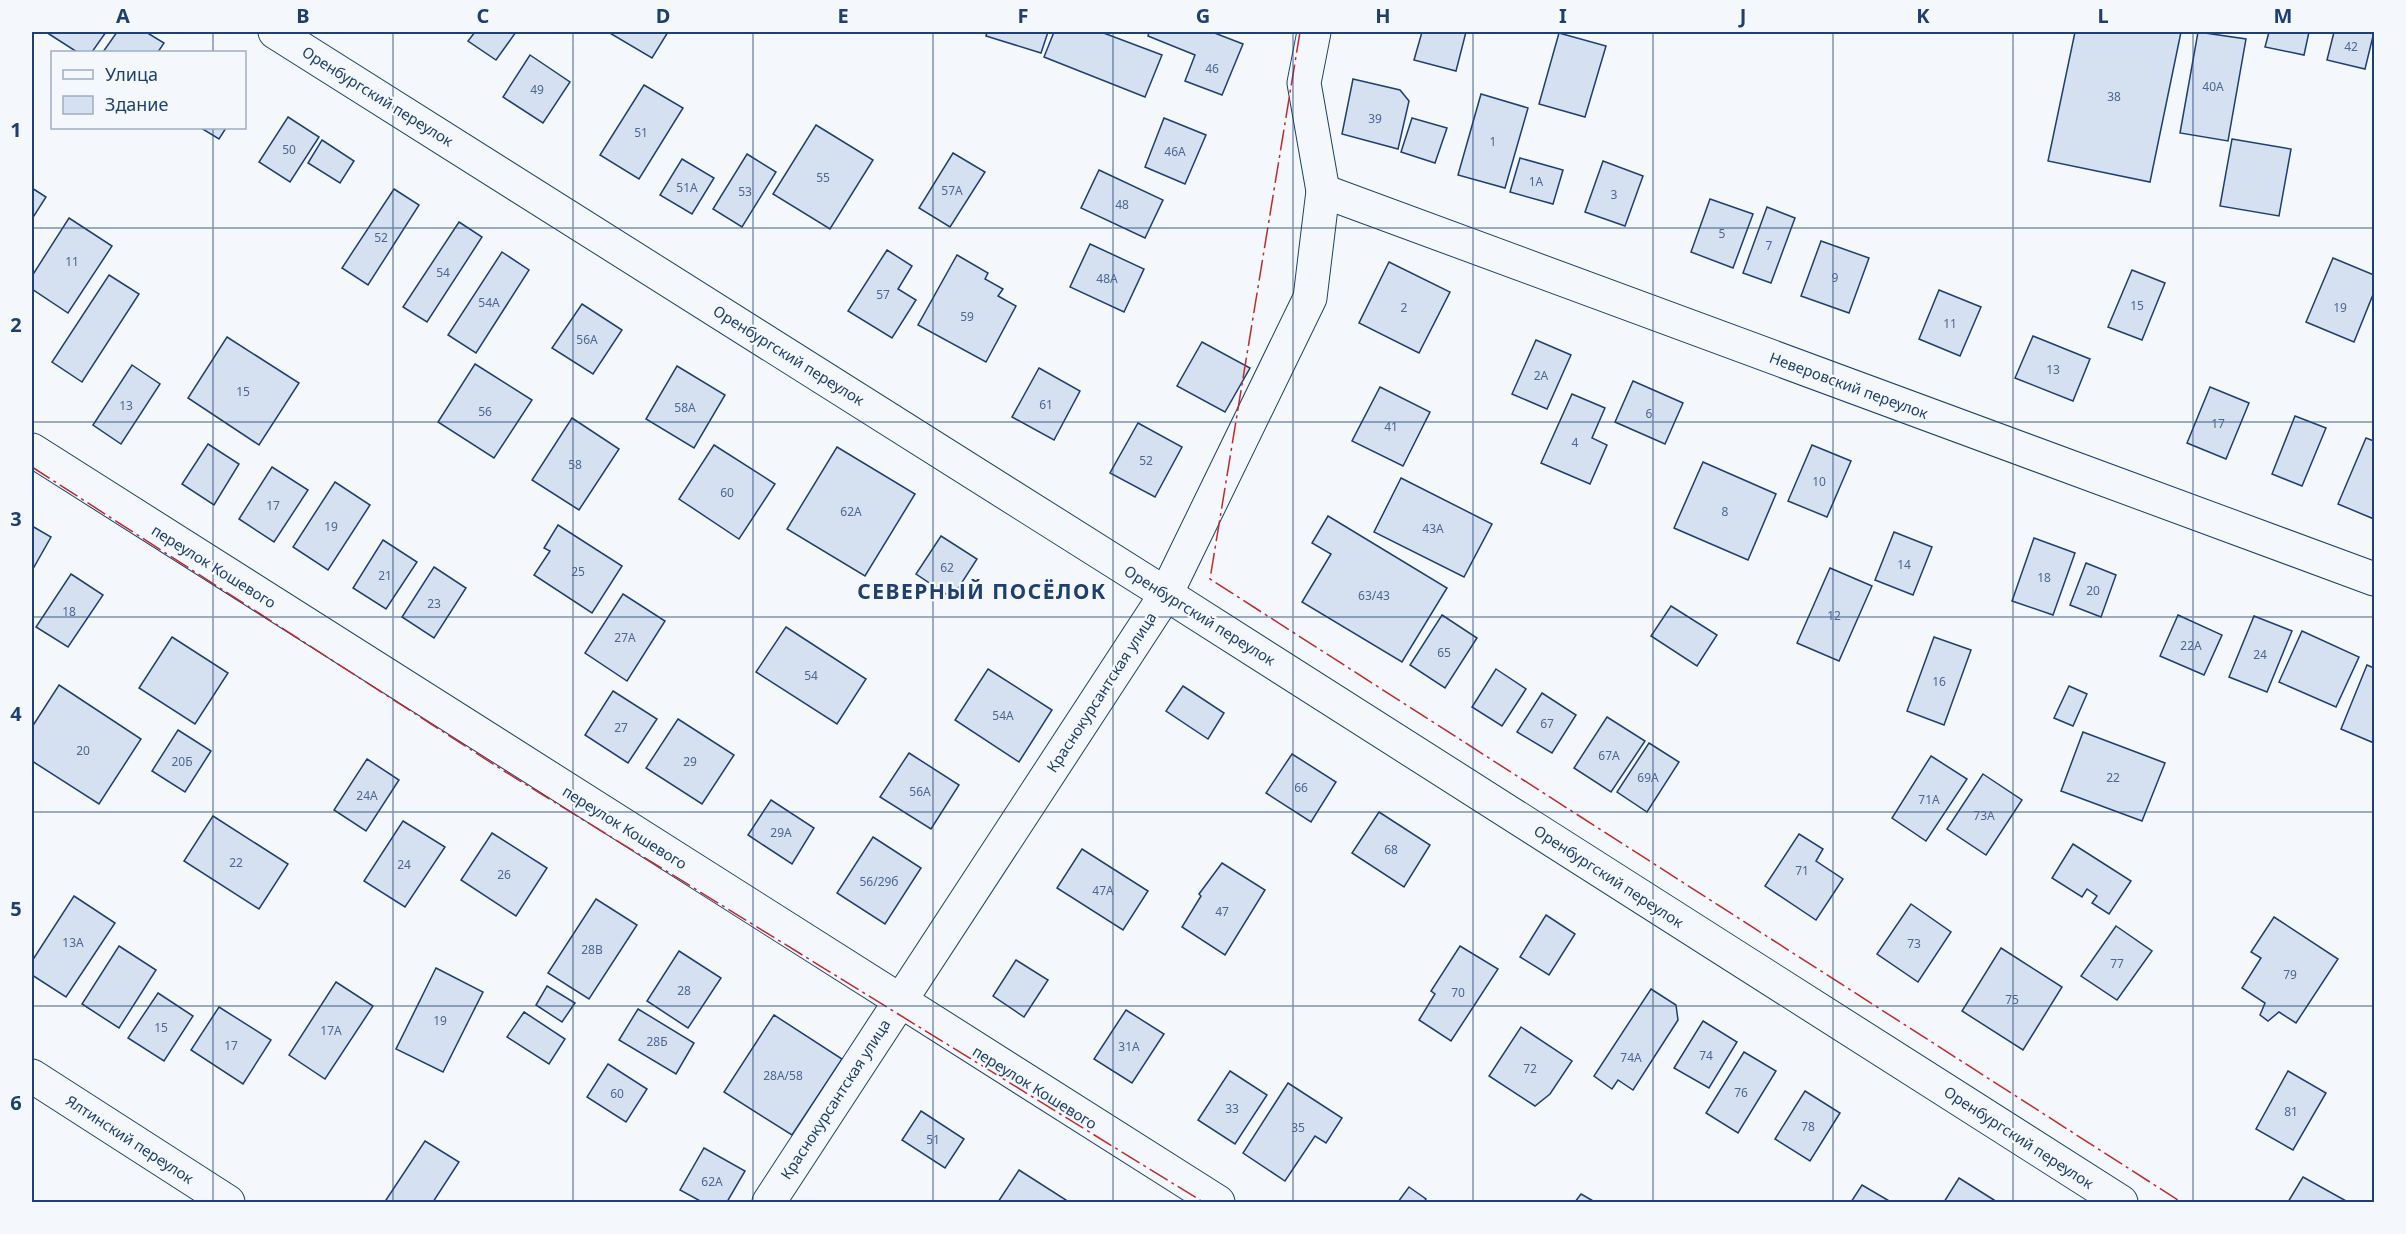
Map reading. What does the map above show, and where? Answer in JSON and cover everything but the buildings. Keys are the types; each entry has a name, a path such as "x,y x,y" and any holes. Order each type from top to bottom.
{"street":[{"name":"Оренбургский переулок","path":"275,32 1166,594 2121,1203"},
{"name":"Краснокурсантская улица","path":"769,1203 898,1001 1166,594 1310,298 1323,191 1304,83 1314,32"},
{"name":"Неверовский переулок","path":"1323,191 2374,579"},
{"name":"переулок Кошевого","path":"32,450 1218,1203"},
{"name":"Ялтинский переулок","path":"32,1076 228,1203"}],"fence":[{"path":"32,1200 36,1202"}],"power":[{"path":"1300,32 1210,579 2181,1202"},
{"path":"32,467 504,771 1203,1202"}],"district":[{"name":"СЕВЕРНЫЙ ПОСЁЛОК","path":"982,591"}]}
